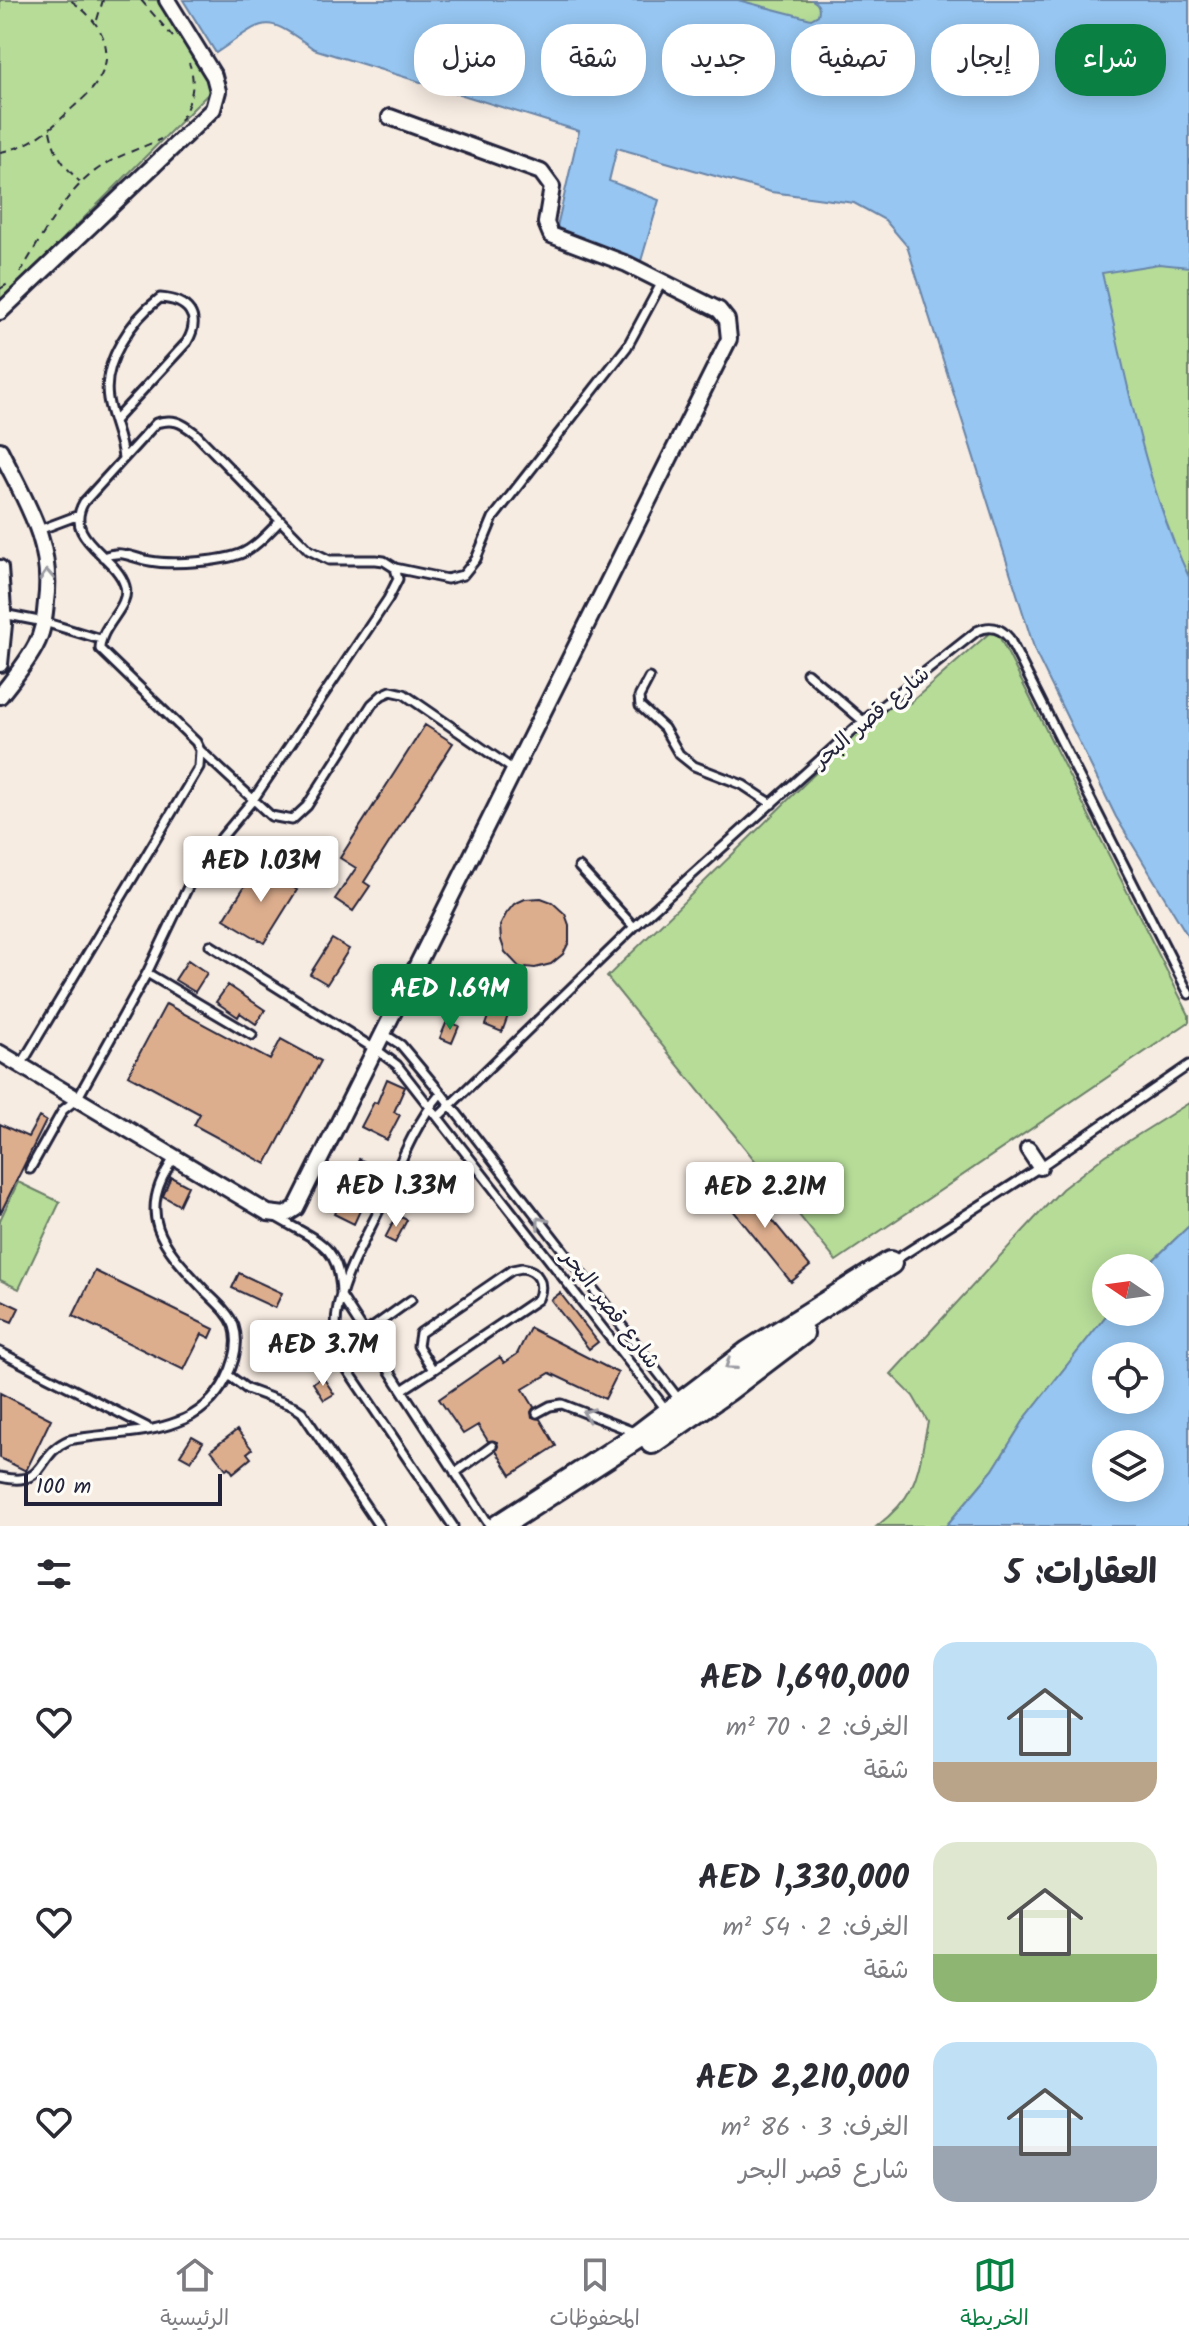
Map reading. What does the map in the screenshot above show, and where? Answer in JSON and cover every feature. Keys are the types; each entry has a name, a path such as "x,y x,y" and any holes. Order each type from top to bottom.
{"street":[{"path":"0,312 209,114 215,103 218,91 210,70 167,0"},
{"path":"0,1053 273,1215 285,1215 296,1208 729,339 727,320 719,310 627,264 551,235 546,223 552,187 541,172 390,117"},
{"path":"0,450 39,530 49,582 44,622 36,645 0,696"},
{"path":"0,568 3,614 0,664"},
{"path":"1028,1149 1040,1167"},
{"path":"524,1526 680,1414 749,1352 890,1263"},
{"path":"499,1526 640,1435 680,1414"}],"lane":[{"path":"514,770 416,699 391,691 372,704 299,816 292,820 280,820 271,816 100,649 100,639 123,604 126,587 80,528 79,515 84,502 156,423 171,419 195,433 309,550 329,560 384,561 395,568 447,579 463,575 476,559 493,518 627,347 662,282"},
{"path":"115,420 187,342 194,330 189,311 178,301 160,298 142,314 122,341 108,376 107,393 115,420 122,439 123,459"},
{"path":"39,530 79,515"},
{"path":"103,557 124,553 164,562 228,558 250,550 280,521"},
{"path":"30,1169 63,1110 77,1099 147,973 189,885 222,837 253,800 388,599 398,579 395,568"},
{"path":"3,614 44,622 100,639"},
{"name":"شارع قصر البحر","path":"438,1117 634,927 863,721 977,631 994,628 1006,634 1189,994"},
{"path":"807,673 863,721"},
{"path":"649,678 639,697 640,706 664,728 679,754 694,766 743,785 772,804"},
{"path":"21,1065 199,767 200,750"},
{"path":"579,867 634,927"},
{"name":"شارع قصر البحر","path":"210,945 376,1050 401,1070 591,1312 680,1414"},
{"path":"147,973 252,1035"},
{"name":"شارع قصر البحر","path":"384,1034 401,1045 450,1104 603,1303 680,1414"},
{"path":"890,1263 1040,1167 1189,1065"},
{"path":"341,1296 429,1108 441,1093"},
{"path":"0,1477 18,1481 28,1479 57,1447 69,1440 175,1423 194,1415 210,1401 228,1375 237,1343 231,1320 171,1254 157,1228 157,1189 175,1157"},
{"path":"273,1215 321,1243 334,1255 341,1274 335,1333 339,1356 453,1526"},
{"path":"402,1390 433,1370 534,1303 542,1288 536,1273 527,1268 512,1270 423,1330 418,1337 418,1346 433,1370"},
{"path":"341,1296 490,1526"},
{"path":"365,1333 411,1300"},
{"path":"591,1312 603,1303"},
{"path":"0,1352 149,1428"},
{"path":"228,1375 247,1389 302,1412 379,1526"},
{"path":"537,1413 562,1404 640,1435"},
{"path":"455,1473 492,1446"}],"path":[{"path":"0,152 25,145 49,130 92,91 100,78 105,44 97,21 70,0"},
{"path":"97,21 103,0"},
{"path":"141,0 177,42"},
{"path":"178,124 189,106 193,90 188,60"},
{"path":"49,130 54,151 63,166 80,183"},
{"path":"0,289 17,278 80,183 110,161 163,137"}],"green space":[{"path":"0,0 157,0 213,89 0,302"},
{"path":"660,0 1189,0 1189,683 999,96 1039,96 1039,24 931,24 931,72 915,68 915,24 791,24 791,35 775,31 775,24 750,24"},
{"path":"995,628 1189,1015 1189,1022 836,1261 607,977 882,708 910,703"},
{"path":"1189,1103 1189,1226 1160,1254 1092,1254 1092,1326 1098,1326 1026,1417 993,1470 946,1526 877,1526 902,1503 909,1492 928,1422 913,1396 891,1374 1062,1189 1106,1155"},
{"path":"18,1182 60,1202 19,1289 0,1280 0,1220"}],"water":[{"path":"183,0 738,0 811,19 818,15 819,10 812,0 1189,0 1189,267 1159,264 1102,273 1148,466 1173,541 1189,577 1189,938 1116,817 1036,654 907,246 885,220 854,203 771,192 617,148 609,181 659,200 641,261 556,231 579,131 466,96 525,96 525,24 414,24 414,80 314,49 274,25 256,27 216,53"},
{"path":"1189,1226 1189,1526 946,1526 993,1470 1026,1417 1098,1326 1164,1326 1164,1254 1160,1254"}],"building":[{"path":"425,725 453,743 364,882 370,886 353,911 335,899 356,868 340,858"},
{"path":"258,865 297,890 264,943 224,919"},
{"path":"541,898 552,902 565,914 569,925 569,942 563,954 551,964 526,967 524,972 505,952 500,926 514,904 525,899"},
{"path":"332,939 349,949 327,984 310,974"},
{"path":"188,960 207,973 195,992 175,980"},
{"path":"507,976 521,980 502,1032 485,1025 492,1006 496,1008"},
{"path":"228,985 265,1010 256,1024 240,1013 238,1017 216,1002"},
{"path":"166,1004 270,1060 281,1039 321,1061 266,1164 194,1125 200,1114 128,1075"},
{"path":"447,1021 459,1026 452,1043 440,1038"},
{"path":"387,1079 405,1087 394,1112 400,1115 387,1140 361,1127 374,1102 377,1103"},
{"path":"39,1117 46,1121 0,1214 0,1124 28,1137"},
{"path":"359,1159 379,1169 354,1224 334,1214"},
{"path":"171,1177 188,1186 179,1205 163,1196"},
{"path":"738,1178 810,1266 791,1282 719,1193"},
{"path":"397,1215 407,1220 395,1243 385,1238"},
{"path":"95,1271 214,1329 210,1338 202,1334 184,1370 73,1316"},
{"path":"239,1273 282,1293 275,1308 232,1288"},
{"path":"560,1293 598,1342 589,1349 551,1300"},
{"path":"0,1299 19,1308 12,1322 0,1317"},
{"path":"530,1328 618,1373 605,1399 550,1373 523,1389 534,1407 532,1417 540,1419 556,1446 511,1475 496,1451 497,1442 488,1441 478,1425 463,1434 439,1399 500,1357 504,1363 517,1354"},
{"path":"322,1376 334,1394 324,1400 313,1383"},
{"path":"0,1393 51,1419 26,1471 0,1458"},
{"path":"237,1430 252,1449 247,1453 251,1458 233,1473 211,1450"},
{"path":"192,1436 203,1442 191,1461 180,1455"}]}
